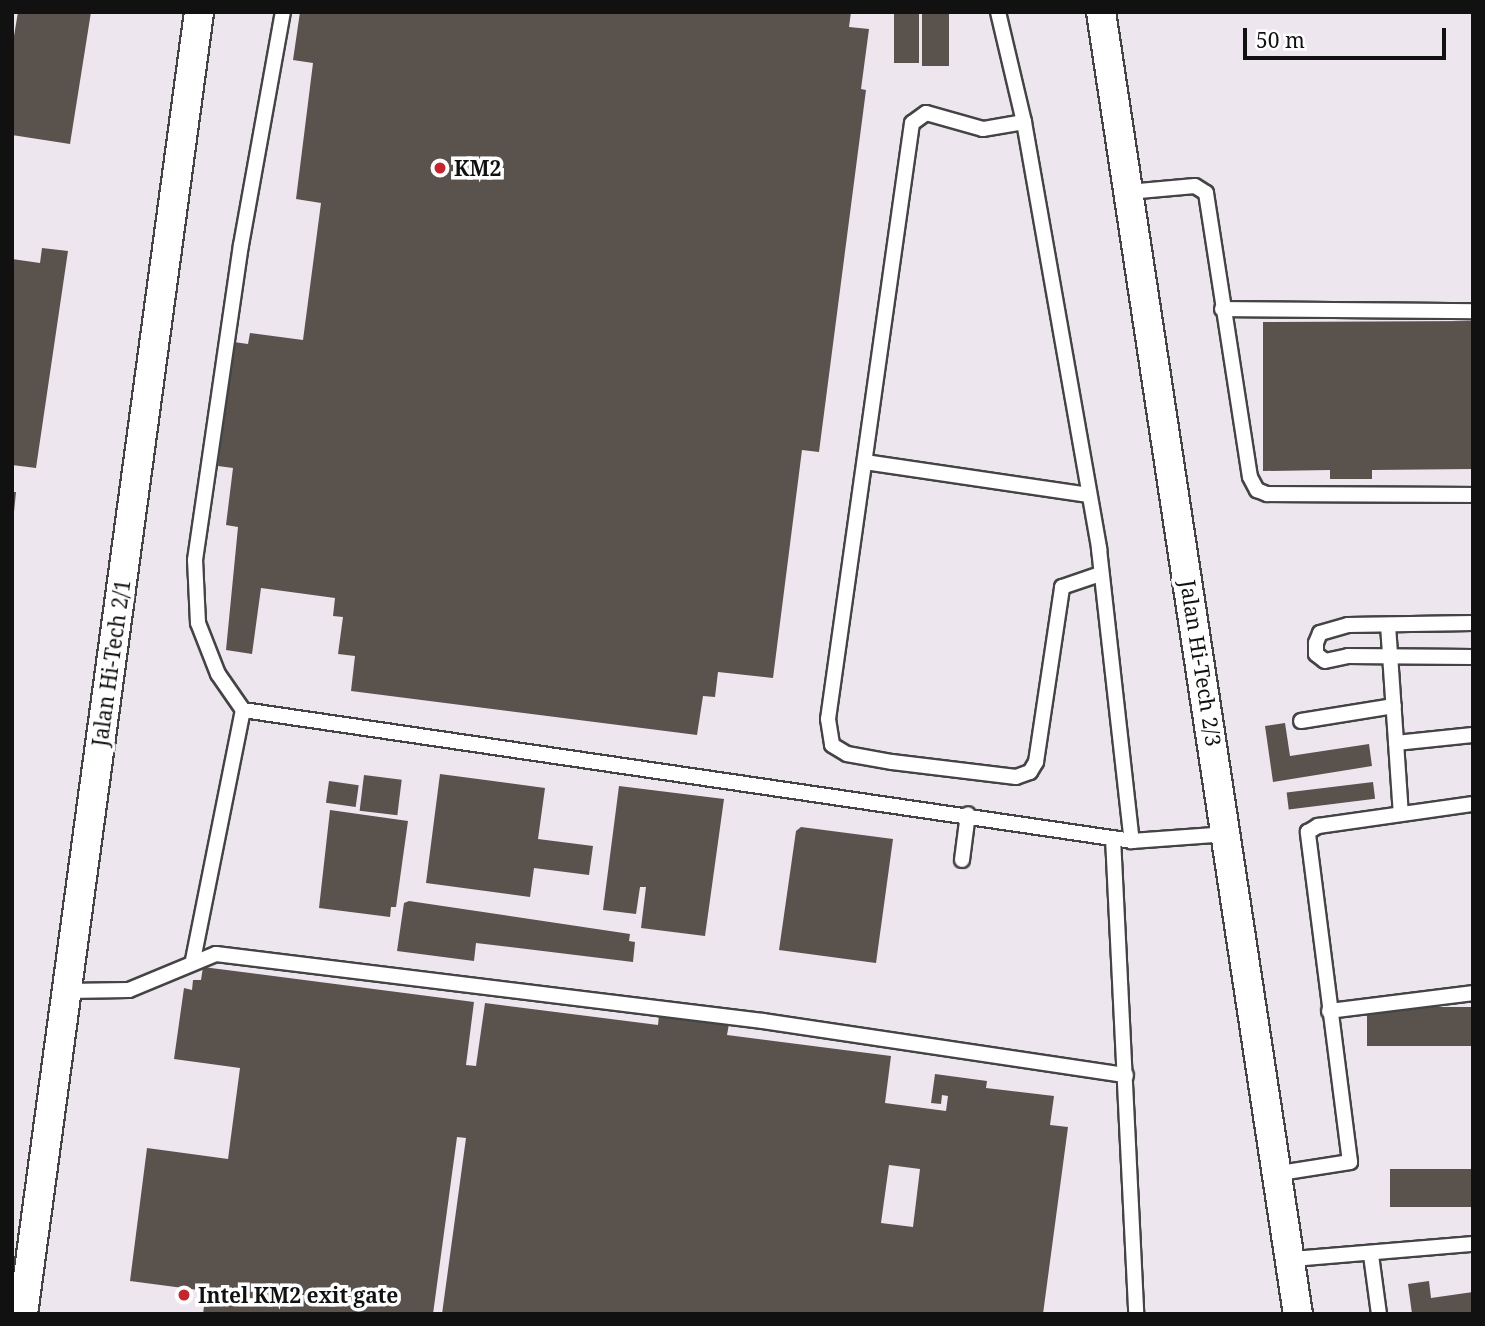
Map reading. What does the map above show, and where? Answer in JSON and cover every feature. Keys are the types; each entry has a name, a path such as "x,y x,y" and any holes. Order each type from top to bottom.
{"street":[{"name":"Jalan Hi-Tech 2/1","path":"23,1314 200,12"},
{"name":"Jalan Hi-Tech 2/3","path":"1101,12 1280,1173 1298,1314"}],"lane":[{"path":"193,960 243,710 218,674 198,623 195,560 241,245 283,12"},
{"path":"998,12 1024,122 1089,495 1132,841"},
{"path":"1024,122 983,129 926,113 912,123 828,719 832,745 847,754 1016,777 1030,772 1036,762 1062,587 1100,574"},
{"path":"1128,192 1195,186 1206,193 1250,477 1257,490 1268,494 1473,495"},
{"path":"1222,309 1473,311"},
{"path":"864,462 1089,495"},
{"path":"1473,623 1348,625 1320,633 1316,654 1325,661 1390,656 1473,657"},
{"path":"1388,625 1401,814"},
{"path":"1301,722 1394,706"},
{"path":"243,710 968,814 1132,841 1228,834"},
{"path":"1396,743 1473,735"},
{"path":"1280,1173 1350,1162 1308,832 1318,827 1473,804"},
{"path":"962,860 968,814"},
{"path":"1113,838 1136,1314"},
{"path":"67,991 129,990 193,960 230,955 763,1021 1126,1075"},
{"path":"1329,1011 1473,993"},
{"path":"1293,1259 1371,1255 1473,1244"},
{"path":"1371,1255 1379,1314"}],"shaded area":[{"path":"12,12 1473,12 1473,1314 12,1314"}],"building":[{"path":"18,12 91,12 70,144 12,135 12,48"},
{"path":"300,12 851,12 849,27 869,29 861,89 866,90 819,452 802,450 773,678 718,672 715,697 703,696 697,735 351,691 355,656 338,654 343,617 333,616 335,598 261,588 252,654 226,650 238,527 226,525 233,468 218,466 234,342 248,344 250,333 303,340 321,203 296,199 313,63 293,60"},
{"path":"894,12 919,12 919,63 894,63"},
{"path":"922,12 949,12 949,66 922,66"},
{"path":"42,248 68,251 36,468 12,465 12,259 40,263"},
{"path":"1473,321 1473,469 1372,470 1372,479 1330,479 1330,470 1263,471 1263,322"},
{"path":"12,492 16,492 14,512 12,511"},
{"path":"1285,723 1290,756 1369,744 1372,766 1273,782 1265,726"},
{"path":"440,774 545,788 538,839 593,846 589,875 534,868 530,897 426,883"},
{"path":"364,775 402,780 397,815 360,811"},
{"path":"329,781 359,785 356,807 326,803"},
{"path":"1373,782 1375,799 1289,809 1287,793"},
{"path":"619,786 724,799 705,936 641,928 646,887 640,887 636,914 603,910"},
{"path":"330,810 408,821 396,907 391,907 390,917 319,908"},
{"path":"801,827 893,839 876,963 779,950 796,831"},
{"path":"409,901 630,934 629,941 635,942 633,962 476,943 474,961 397,951 404,903"},
{"path":"203,967 474,1002 466,1065 476,1066 485,1003 658,1025 659,1015 729,1024 727,1035 891,1056 885,1103 946,1111 948,1096 942,1095 941,1104 931,1103 935,1074 987,1081 986,1088 1054,1096 1050,1125 1068,1127 1043,1314 442,1314 466,1138 457,1137 433,1314 203,1314 206,1291 130,1281 147,1148 228,1159 240,1068 174,1059 184,988 192,990 193,980 201,980","holes":["889,1165 920,1169 913,1227 881,1223"]},
{"path":"1367,1007 1473,1007 1473,1046 1367,1046"},
{"path":"1390,1169 1473,1169 1473,1207 1390,1207"},
{"path":"1429,1281 1431,1298 1473,1292 1473,1314 1412,1314 1408,1284"}],"place":[{"name":"KM2","path":"440,168"},
{"name":"Intel KM2 exit gate","path":"184,1295"}]}
